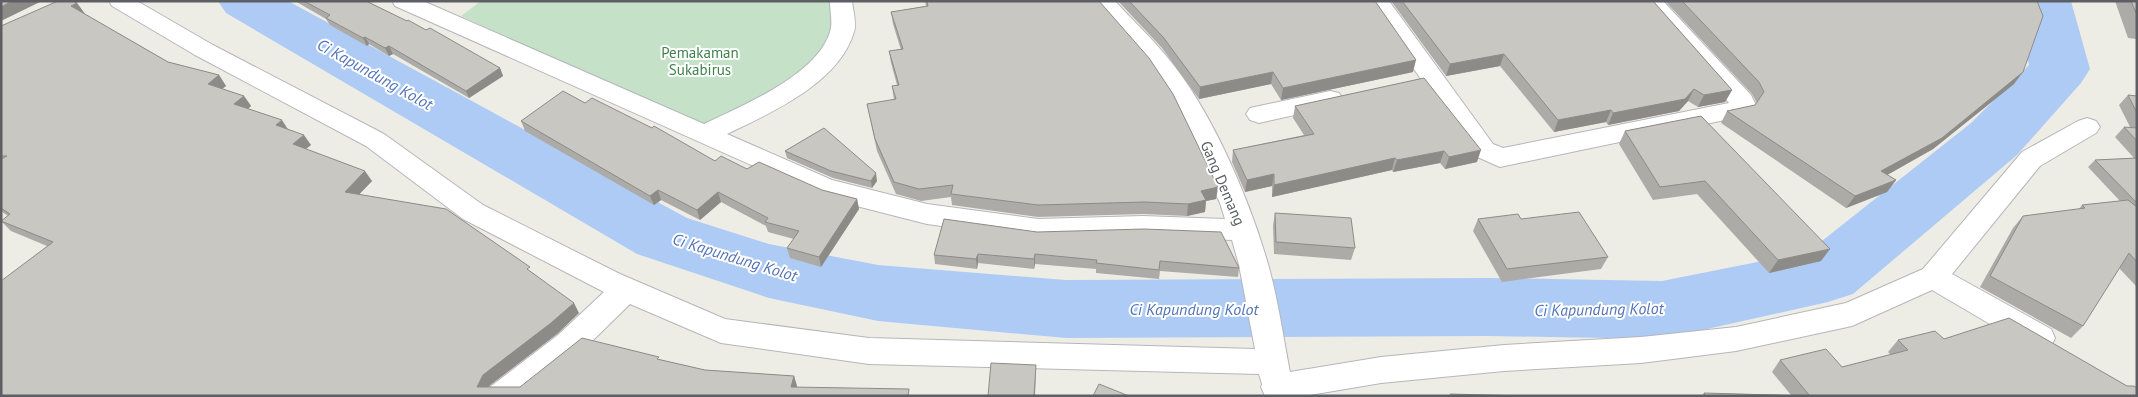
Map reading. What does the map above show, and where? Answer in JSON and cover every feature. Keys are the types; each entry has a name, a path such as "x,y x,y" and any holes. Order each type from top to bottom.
{"street":[{"path":"120,1 204,50 375,140 473,212 627,289 721,331 869,351 1274,373 1381,370 1504,358 1642,350 1736,339 1852,314 1933,277 2031,159 2087,127"},
{"path":"402,1 825,188 927,214 1038,229 1143,226 1243,230"},
{"path":"704,135 791,89 816,71 832,50 842,31 841,1"},
{"name":"Gang Demang","path":"1102,1 1158,63 1186,103 1200,129 1234,203 1254,265 1274,373"},
{"path":"1377,1 1484,150 1500,158 1739,109 1743,105 1742,101 1650,1"},
{"path":"1403,84 1432,78"},
{"path":"1260,114 1355,94"},
{"path":"1933,277 2068,353"},
{"path":"502,396 569,344 627,289"}],"green space":[{"name":"Pemakaman Sukabirus","path":"481,1 832,1 833,28 821,55 789,81 701,127 461,16"}],"building":[{"path":"1,1 12,1 1,7"},
{"path":"58,1 73,1 77,3 71,6 168,62 219,75 208,84 244,96 234,104 282,120 276,125 304,135 293,144 365,171 345,192 446,209 530,267 527,269 574,303 483,375 477,387 520,387 582,338 705,370 794,376 791,387 909,389 908,396 1,396 1,281 53,242 1,221 10,214 1,208 1,159 7,156 1,156 1,26"},
{"path":"304,1 366,1 426,30 430,28 500,68 466,91 389,46 385,48 326,18 330,15"},
{"path":"927,1 1099,1 1149,58 1173,94 1218,187 1201,191 1206,200 1188,204 1144,202 1038,205 951,194 953,185 919,189 894,182 875,139 867,104 896,99 892,86 899,85 889,51 903,49 891,12 928,6"},
{"path":"1129,1 1375,1 1416,60 1283,88 1273,72 1200,87 1163,37"},
{"path":"1402,1 1653,1 1732,90 1704,95 1694,89 1685,99 1613,113 1611,110 1558,120 1504,54 1450,64"},
{"path":"1682,1 2037,1 2043,16 2023,72 1942,138 1881,171 1896,180 1855,196 1727,111 1755,105 1764,92 1759,82"},
{"path":"2131,1 2137,1 2137,15"},
{"path":"1424,78 1481,150 1449,157 1444,151 1397,160 1395,158 1274,185 1274,174 1247,180 1233,150 1314,134 1295,106"},
{"path":"563,91 585,103 592,98 652,128 654,126 715,161 721,156 747,169 759,162 822,190 857,199 819,257 787,248 799,231 765,222 768,218 718,192 697,210 658,190 650,196 521,121"},
{"path":"2128,95 2137,96 2137,113"},
{"path":"1701,116 1830,249 1778,260 1705,181 1660,187 1625,131"},
{"path":"2124,127 2137,128 2137,141"},
{"path":"824,128 876,173 871,181 831,171 785,151"},
{"path":"2137,158 2137,203 2095,160"},
{"path":"2128,200 2137,207 2137,262 2129,253 2083,326 1990,276 2023,216 2085,208 2082,205"},
{"path":"1579,212 1608,257 1507,269 1478,219 1518,214 1521,219"},
{"path":"1275,213 1351,218 1355,248 1276,242"},
{"path":"944,219 1037,232 1144,229 1221,232 1239,268 1160,261 1159,270 1096,263 1097,260 1035,254 1034,259 978,254 976,259 934,255"},
{"path":"2009,318 2127,386 2134,386 2137,388 2137,396 1810,396 1780,360 1826,349 1842,367 1908,350 1898,340 1935,331 1944,339"},
{"path":"991,363 1036,365 1034,396 988,396"},
{"path":"1099,384 1129,396 1093,396"},
{"path":"1704,393 1807,396 1705,396"},
{"path":"1450,394 1525,396 1451,396"}],"waterway":[{"name":"Ci Kapundung Kolot","path":"246,1 662,236 769,271 878,293 1066,309 1489,307 1662,310 1828,275 1994,139 2060,69 2043,1"}]}
